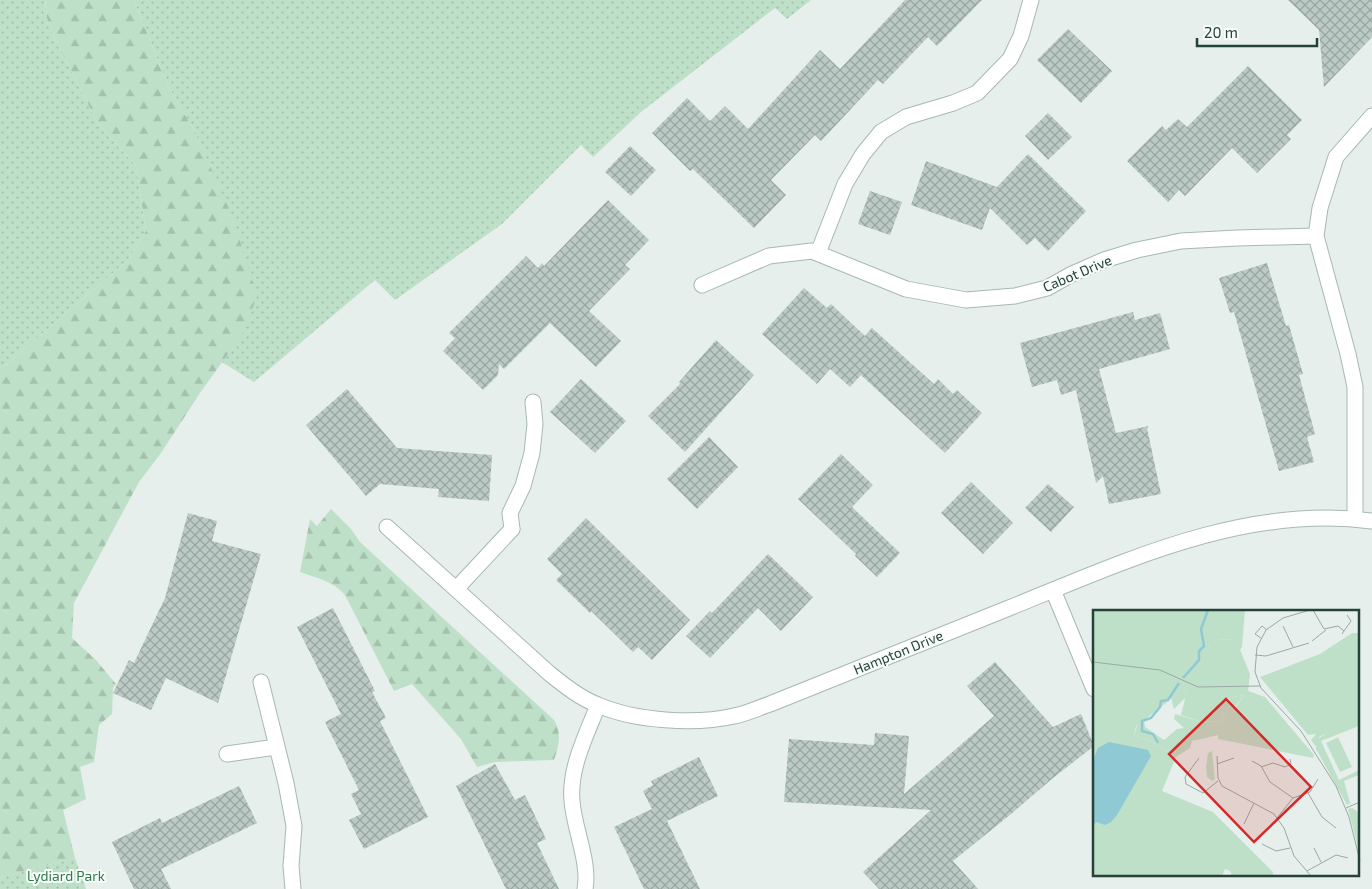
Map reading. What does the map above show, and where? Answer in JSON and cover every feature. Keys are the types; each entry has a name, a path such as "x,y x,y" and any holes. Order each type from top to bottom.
{"street":[{"path":"818,253 845,184 863,154 875,139 881,132 906,117 953,103 976,93 1010,59 1021,36 1031,0"},
{"path":"1355,519 1355,386 1316,236 1320,208 1336,157 1372,116"},
{"name":"Cabot Drive","path":"702,285 769,256 812,251 906,289 966,300 1015,296 1047,288 1072,274 1104,260 1137,250 1181,241 1316,236"},
{"path":"457,588 512,529 510,513 523,486 532,453 534,402"},
{"name":"Hampton Drive","path":"387,527 457,588 550,674 572,691 598,705 629,714 668,720 706,720 734,716 770,704 1053,590 1196,537 1249,526 1299,519 1355,519 1372,521"},
{"path":"1053,590 1093,687"},
{"path":"261,682 294,826 291,866 293,889"},
{"path":"585,889 583,859 572,800 573,773 598,705"},
{"path":"227,754 276,747"}],"green space":[{"path":"0,0 45,0 48,25 98,124 136,166 146,231 128,260 0,370"},
{"path":"45,0 134,0 168,86 195,132 233,218 257,296 245,330 139,482 74,603 72,638 96,660 116,684 113,688 112,714 99,725 94,762 80,767 86,799 63,810 75,858 0,878 0,370 128,260 146,231 136,166 98,124 48,25"},
{"path":"134,0 811,0 787,19 775,8 641,112 593,157 581,145 502,224 395,300 375,280 254,382 222,362 214,344 195,132 168,86"},
{"path":"331,509 351,529 360,542 554,720 557,725 559,740 554,760 495,762 477,767 461,739 412,684 394,691 345,595 330,583 300,572 310,519 317,526"},
{"name":"Lydiard Park","path":"75,858 86,889 0,889 0,878"}],"building":[{"path":"905,0 982,0 937,46 928,37 883,84 878,80 821,141 815,135 771,180 786,195 754,228 693,169 690,171 652,133 687,98 710,121 725,106 748,129 820,50 840,69"},
{"path":"1288,0 1372,0 1372,37 1324,87 1319,30"},
{"path":"1068,29 1112,71 1081,103 1037,60"},
{"path":"1248,66 1302,120 1287,135 1291,139 1257,173 1232,148 1185,196 1179,190 1168,202 1127,161 1162,126 1166,130 1178,119 1187,127"},
{"path":"1048,113 1072,137 1048,160 1025,136"},
{"path":"630,146 656,170 631,196 605,172"},
{"path":"1028,154 1086,211 1048,251 1035,238 1027,245 990,208 982,230 911,205 926,161 997,187"},
{"path":"870,191 902,202 890,235 858,224"},
{"path":"608,200 649,240 625,265 630,269 589,311 621,341 596,367 550,323 504,369 499,364 498,375 483,390 443,351 455,338 449,333 526,256 538,268 542,263 544,266"},
{"path":"1267,263 1286,326 1289,325 1303,374 1299,375 1315,434 1307,437 1314,462 1279,471 1234,312 1230,313 1219,278"},
{"path":"804,288 827,308 831,304 865,336 872,328 934,384 938,379 953,394 957,390 982,413 945,453 861,375 850,387 830,369 817,384 762,334"},
{"path":"1133,312 1135,320 1160,313 1170,349 1099,369 1116,433 1149,426 1147,428 1161,494 1109,504 1103,476 1096,483 1076,390 1061,395 1057,380 1032,387 1020,343"},
{"path":"716,340 754,375 685,452 648,416 680,384 679,382"},
{"path":"581,379 626,421 595,453 550,412"},
{"path":"347,389 397,448 492,455 489,501 438,497 439,489 380,484 366,496 306,425"},
{"path":"709,437 738,467 697,509 667,479"},
{"path":"841,454 873,485 852,507 900,553 877,577 855,556 856,554 798,499"},
{"path":"971,482 1013,523 983,554 941,513"},
{"path":"1048,484 1074,507 1051,532 1025,508"},
{"path":"188,513 217,521 212,541 261,554 218,703 166,678 151,710 113,693 129,660 134,663 165,598"},
{"path":"586,518 690,620 652,660 638,647 633,652 556,580 562,574 547,559"},
{"path":"768,554 813,597 781,631 758,608 710,658 686,636 710,611 712,613"},
{"path":"333,608 375,691 372,692 386,718 380,721 428,817 364,849 349,820 361,814 351,794 359,790 325,722 341,714 297,627"},
{"path":"995,662 1053,727 1081,714 1093,747 953,861 978,889 879,889 863,872 931,810 784,802 789,739 874,745 875,733 909,736 904,794 994,716 967,686"},
{"path":"699,757 718,796 667,821 700,889 644,889 614,827 652,809 643,791 653,785 651,781"},
{"path":"495,764 515,800 525,795 546,839 537,843 559,889 506,889 456,786"},
{"path":"239,786 257,823 161,869 171,889 134,889 112,842 160,818 162,823"}]}
